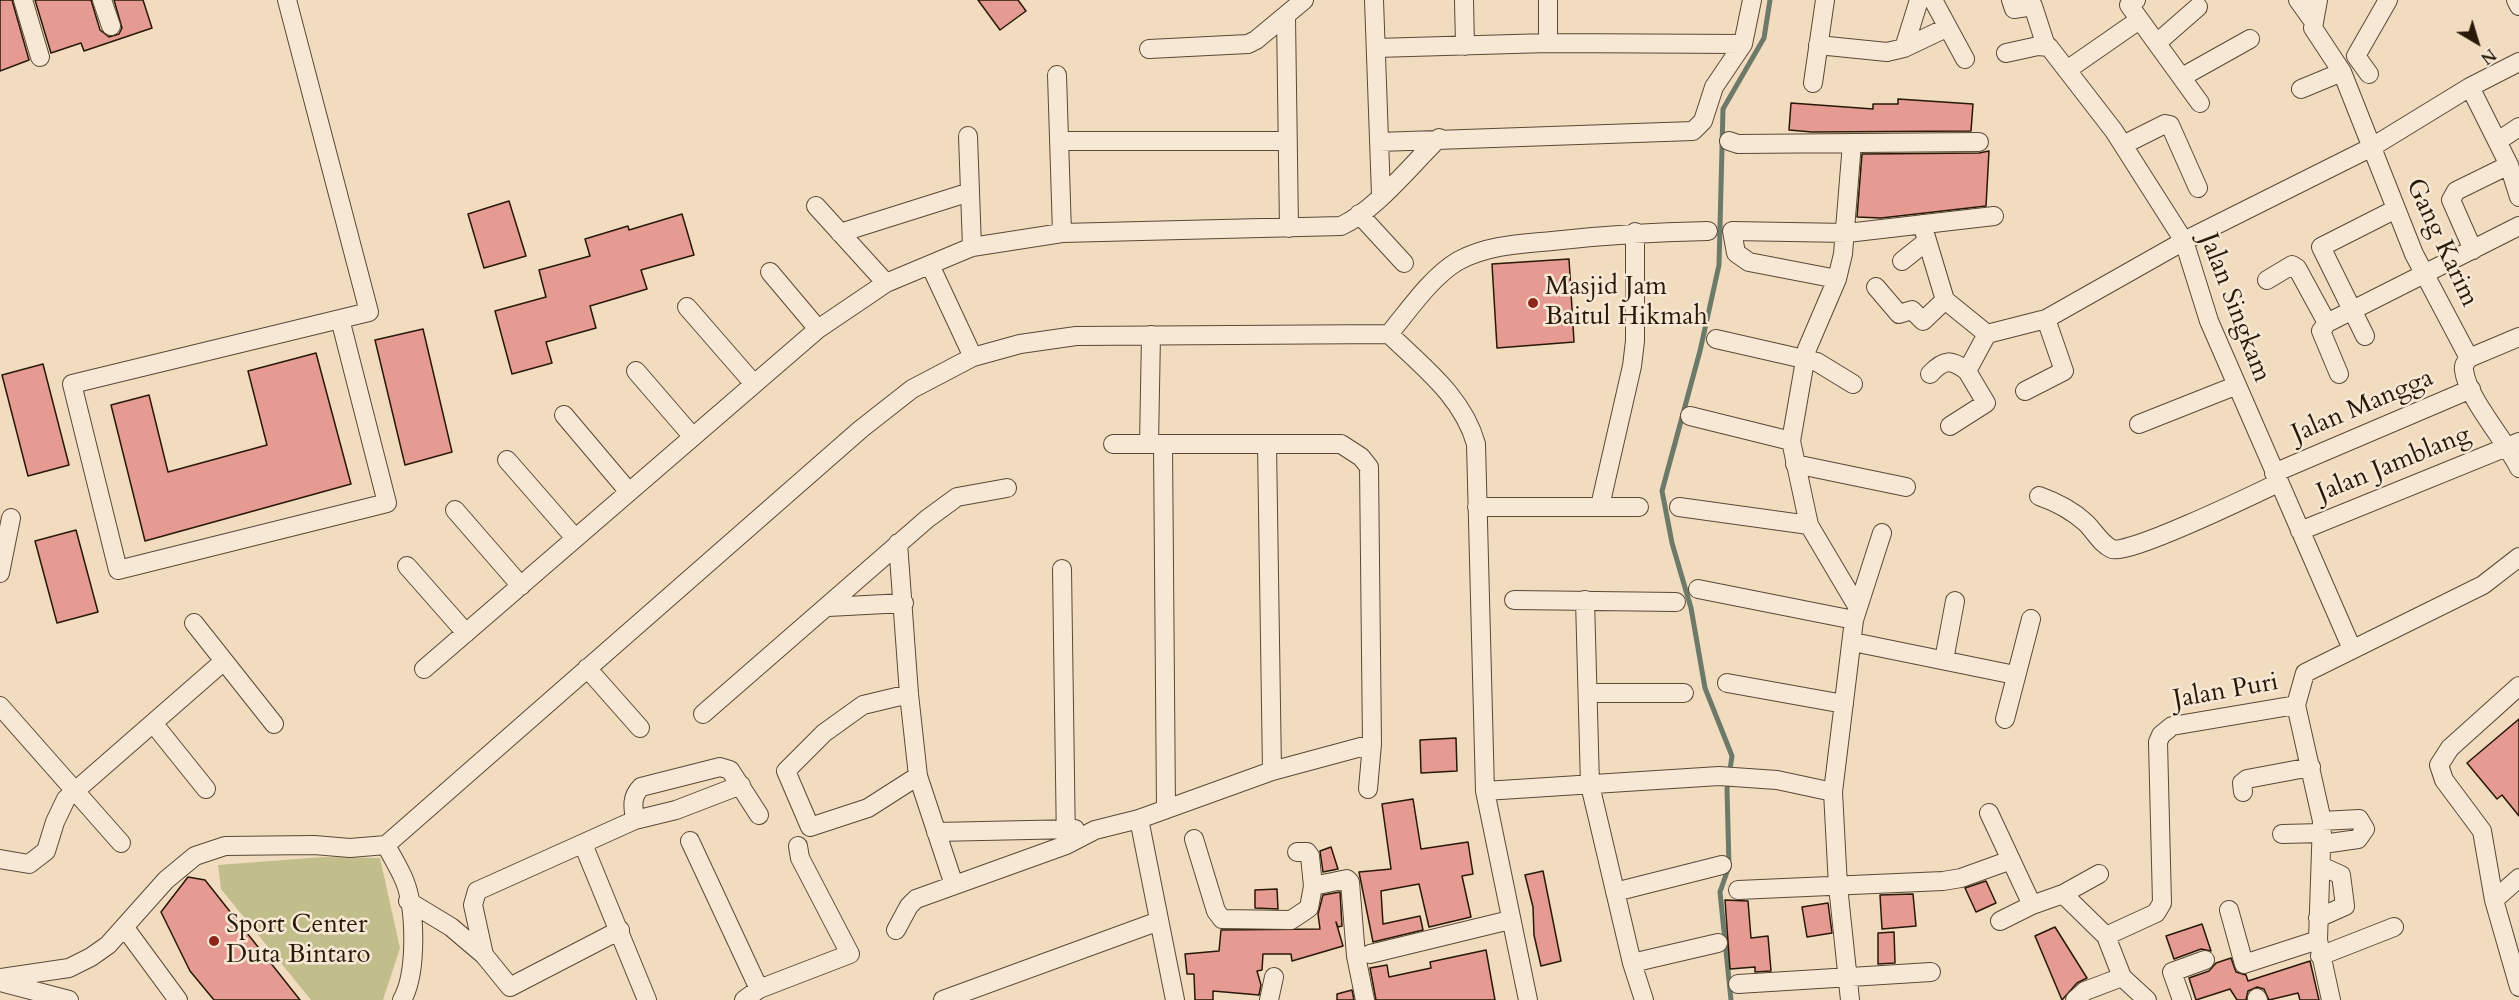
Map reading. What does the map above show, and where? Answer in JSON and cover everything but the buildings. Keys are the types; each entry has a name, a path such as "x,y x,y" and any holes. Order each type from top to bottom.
{"street":[{"path":"23,0 40,57"},
{"path":"102,0 111,26"},
{"path":"287,0 369,312 340,319 72,384 118,570 387,503 340,319"},
{"path":"1149,49 1248,44 1304,0"},
{"path":"1374,0 1381,195"},
{"path":"1464,0 1465,46"},
{"path":"1548,0 1548,43"},
{"path":"1379,141 1693,131 1703,121 1714,87 1743,44 1752,0"},
{"path":"1813,83 1825,0"},
{"path":"1904,48 1919,0"},
{"path":"1933,0 1946,28 1965,59"},
{"path":"2006,53 2046,46 2033,6 2014,9 2011,0"},
{"path":"2136,0 2129,5 2200,103"},
{"name":"Gang Karim","path":"2298,0 2313,21 2313,28 2342,72 2394,210 2469,358"},
{"path":"2313,21 2318,0"},
{"path":"2369,74 2356,56 2388,0"},
{"path":"2516,0 2519,6"},
{"path":"2158,42 2198,7"},
{"path":"1286,16 1289,228"},
{"path":"2067,70 2139,20"},
{"path":"1818,45 1887,52 1904,48 1946,28"},
{"path":"2182,77 2250,39"},
{"path":"1376,48 1548,43 1743,44"},
{"name":"Jalan Singkam","path":"2046,46 2067,70 2123,145 2184,241 2209,321 2235,386 2352,649"},
{"path":"1967,371 1987,334 2046,318 2184,241 2372,147 2469,87 2519,62"},
{"path":"2301,89 2342,72"},
{"path":"1057,75 1062,233"},
{"path":"2469,87 2510,165 2519,197"},
{"path":"2123,145 2164,123 2170,124 2198,188"},
{"path":"2498,141 2519,127"},
{"path":"968,136 972,247"},
{"path":"424,669 818,329 886,283 972,247 1062,233 1330,228 1350,222 1439,138"},
{"path":"1059,141 1287,141"},
{"path":"1729,141 1737,144 1979,142"},
{"path":"1852,143 1847,233 1837,279 1804,359 1791,441 1809,525 1856,613"},
{"path":"2473,250 2451,200 2452,195 2456,190 2510,165"},
{"path":"840,233 970,192"},
{"path":"816,206 886,283"},
{"path":"2365,336 2321,247 2394,210"},
{"path":"1359,214 1404,263"},
{"path":"1837,279 1749,262 1736,253 1732,231 1925,233 1994,216"},
{"path":"2339,374 2321,331 2326,323 2519,226"},
{"path":"1389,334 1440,275 1457,262 1475,253 1498,247 1635,232 1708,231"},
{"path":"1600,506 1632,366 1635,341 1635,232"},
{"path":"1902,261 1925,233"},
{"path":"1925,233 1945,300 1987,334"},
{"path":"2267,280 2292,265 2296,268 2326,323"},
{"path":"930,266 973,357"},
{"path":"770,272 818,329"},
{"path":"1876,287 1899,314 1912,310 1923,321 1945,300"},
{"path":"687,307 754,384"},
{"path":"2025,391 2064,371 2046,318"},
{"path":"0,980 69,968 108,945 166,880 195,856 225,846 314,845 350,848 386,845 861,429 912,389 973,357 1020,344 1076,336 1389,334 1442,385 1471,425 1476,444 1485,791 1528,1000"},
{"path":"1151,335 1166,809"},
{"path":"2519,337 2469,358 2464,363 2464,370 2471,389 2513,445 2519,468"},
{"path":"1716,339 1824,365 1853,384"},
{"path":"1930,374 1946,361 1953,361 1967,371 1986,404 1950,426"},
{"path":"636,371 693,437"},
{"path":"2139,424 2235,386"},
{"name":"Jalan Mangga","path":"2039,496 2055,502 2081,519 2105,545 2116,550 2129,548 2187,524 2276,478 2471,389"},
{"path":"564,415 629,492"},
{"path":"1690,417 1791,441"},
{"path":"1113,444 1341,444 1361,457 1370,467 1372,744 1368,789"},
{"path":"1267,444 1272,771"},
{"name":"Jalan Jamblang","path":"2300,531 2513,445"},
{"path":"507,460 575,538"},
{"path":"1795,464 1906,487"},
{"path":"703,714 828,607 898,543 957,497 1007,488"},
{"path":"1477,507 1639,507"},
{"path":"1679,507 1809,525"},
{"path":"454,510 521,586"},
{"path":"0,573 11,519"},
{"path":"1850,1000 1838,886 1833,792 1856,613 1882,533"},
{"path":"898,543 909,694 918,776 954,885"},
{"path":"2331,1000 2319,948 2322,833 2311,767 2296,705 2305,673 2483,585 2519,557"},
{"path":"407,566 466,633"},
{"path":"1062,569 1065,837"},
{"path":"1698,590 1856,613"},
{"path":"1514,600 1676,602"},
{"path":"1585,600 1590,785 1632,963 1644,1000"},
{"path":"1944,660 1955,601"},
{"path":"828,607 904,603"},
{"path":"2005,719 2031,619"},
{"path":"194,623 274,724"},
{"path":"1853,642 2015,675"},
{"path":"0,859 29,864 42,856 51,840 60,809 77,790 224,661"},
{"path":"587,668 640,728"},
{"path":"1727,683 1844,704"},
{"path":"2519,686 2450,748 2439,765 2444,780 2482,831 2494,900 2519,987"},
{"path":"1588,693 1684,693"},
{"path":"909,694 863,705 825,733 786,771 810,827 868,808 918,776"},
{"name":"Jalan Puri","path":"2106,936 2156,913 2162,903 2158,742 2166,729 2296,705"},
{"path":"0,706 122,843"},
{"path":"153,723 206,789"},
{"path":"896,930 916,899 1065,837 1139,819 1272,771 1372,744"},
{"path":"635,820 633,802 636,793 641,788 720,767 730,770 759,815"},
{"path":"2243,792 2242,783 2247,779 2311,767"},
{"path":"1485,791 1719,776 1777,780 1833,792"},
{"path":"484,955 473,905 477,891 635,820 676,810 741,785"},
{"path":"1989,813 2032,905"},
{"path":"1139,819 1175,1000"},
{"path":"936,832 1065,837"},
{"path":"2282,834 2322,833"},
{"path":"1194,839 1216,911 1222,920 1291,920 1309,908 1313,886 1310,856 1307,852 1296,852"},
{"path":"690,841 759,989"},
{"path":"583,844 647,1000"},
{"path":"386,845 406,884 414,939 409,988 402,1000"},
{"path":"744,1000 759,989 850,954 800,858 798,846"},
{"path":"1737,890 1961,878 2011,860"},
{"path":"1615,892 1722,865"},
{"path":"2318,918 2345,906 2341,875 2321,866"},
{"path":"2000,921 2032,905 2063,894 2099,874"},
{"path":"2494,900 2519,878"},
{"path":"1313,886 1347,879 1350,882 1356,956 1365,1000"},
{"path":"2063,894 2106,936 2122,977 2147,1000"},
{"path":"408,901 451,927 484,955 514,994 620,930"},
{"path":"2229,910 2244,964 2319,948 2394,927"},
{"path":"1370,954 1510,920"},
{"path":"943,1000 1159,921"},
{"path":"124,928 178,1000"},
{"path":"1632,963 1718,943"},
{"path":"2157,1000 2180,995 2172,972 2205,960"},
{"path":"1738,984 1931,972"},
{"path":"1269,1000 1274,977"},
{"path":"2075,1000 2085,991 2122,977"},
{"path":"0,980 69,1000"}],"shaded area":[{"path":"323,857 380,858 400,948 383,1000 311,1000 221,889 218,865"}],"waterway":[{"path":"1731,1000 1720,892 1729,866 1727,789 1732,756 1705,688 1691,608 1672,543 1662,491 1700,351 1719,265 1723,109 1764,38 1770,0"}],"place":[{"name":"Masjid Jam Baitul Hikmah","path":"1533,303"},
{"name":"Sport Center Duta Bintaro","path":"214,941"}]}
